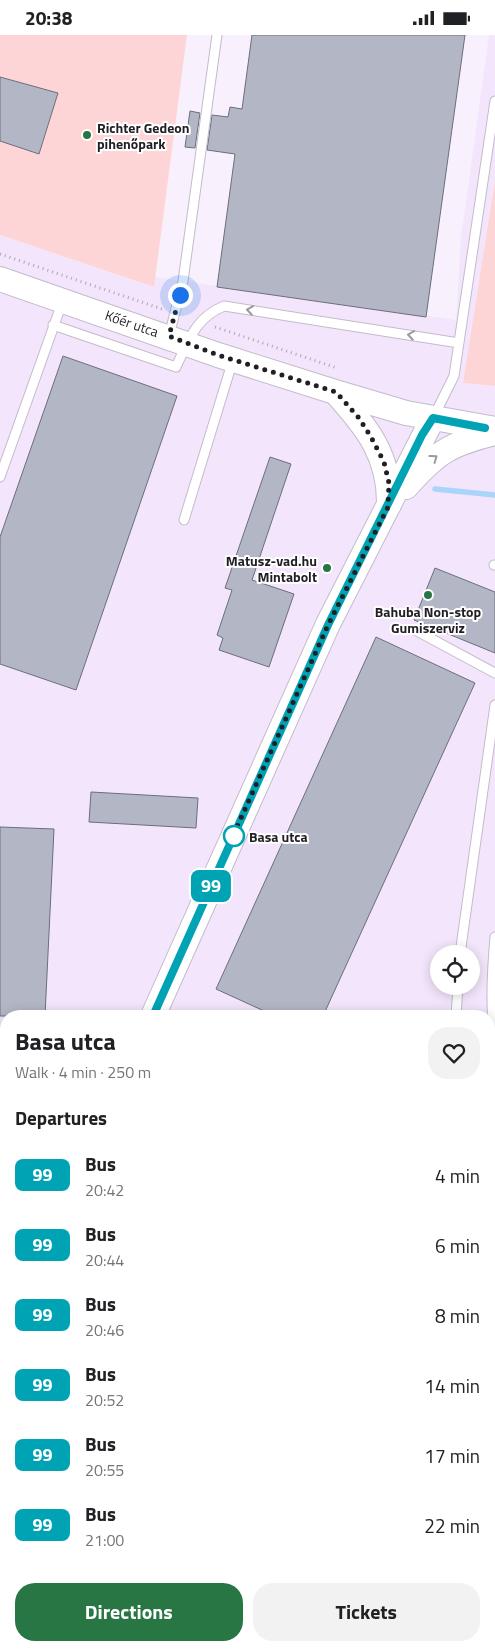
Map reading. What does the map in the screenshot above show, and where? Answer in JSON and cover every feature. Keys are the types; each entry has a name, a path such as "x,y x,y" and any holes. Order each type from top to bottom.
{"street":[{"name":"Kőér utca","path":"0,279 233,359 336,392 406,413 495,431"},
{"path":"336,392 359,418 384,462 389,483 388,507"},
{"path":"156,1010 328,625 433,418"},
{"path":"388,507 429,460 448,448 495,431"}],"lane":[{"path":"53,325 176,367 179,340 175,313 183,281 216,35"},
{"path":"433,418 454,376 495,101"},
{"path":"0,477 63,300"},
{"path":"179,340 210,311 224,306 459,343"},
{"path":"184,520 233,359"},
{"path":"415,630 495,673"},
{"path":"461,945 495,705"},
{"path":"492,1010 491,967 495,937"},
{"path":"456,1010 457,995"}],"path":[{"path":"0,255 175,313"},
{"path":"199,321 345,371"}],"shaded area":[{"name":"Richter Gedeon pihenőpark","path":"0,35 187,35 154,287 0,235"},
{"path":"489,35 495,35 495,180 463,383 495,386 495,1010 0,1010 0,235 153,287 155,277 456,320 461,238"},
{"path":"495,180 495,386 463,383"}],"building":[{"path":"252,35 465,35 426,317 217,287 235,154 207,150 212,115 228,117 230,107 242,109"},
{"path":"0,77 58,93 39,154 0,141"},
{"path":"190,111 200,113 195,148 185,147"},
{"path":"63,356 177,396 76,690 0,664 0,537"},
{"path":"270,457 291,464 252,580 294,594 269,667 219,650 223,638 217,635 232,590 225,588"},
{"path":"435,568 495,592 495,653 414,620"},
{"path":"376,637 475,683 326,1010 262,1010 216,989"},
{"path":"91,792 198,798 196,828 89,822"},
{"path":"0,827 54,829 45,1010 0,1010"}],"waterway":[{"path":"435,489 495,495"}],"bus line":[{"name":"99","path":"156,1010 328,625 422,435 433,418 485,428"}],"place":[{"name":"Richter Gedeon pihenőpark","path":"87,135"},
{"name":"Matusz-vad.hu Mintabolt","path":"327,568"},
{"name":"Bahuba Non-stop Gumiszerviz","path":"428,595"},
{"name":"Basa utca","path":"234,836"}],"route":[{"path":"180,295 169,336 218,355 336,392 359,418 371,437 384,462 389,483 388,507 328,625 232,838 234,836"}]}
